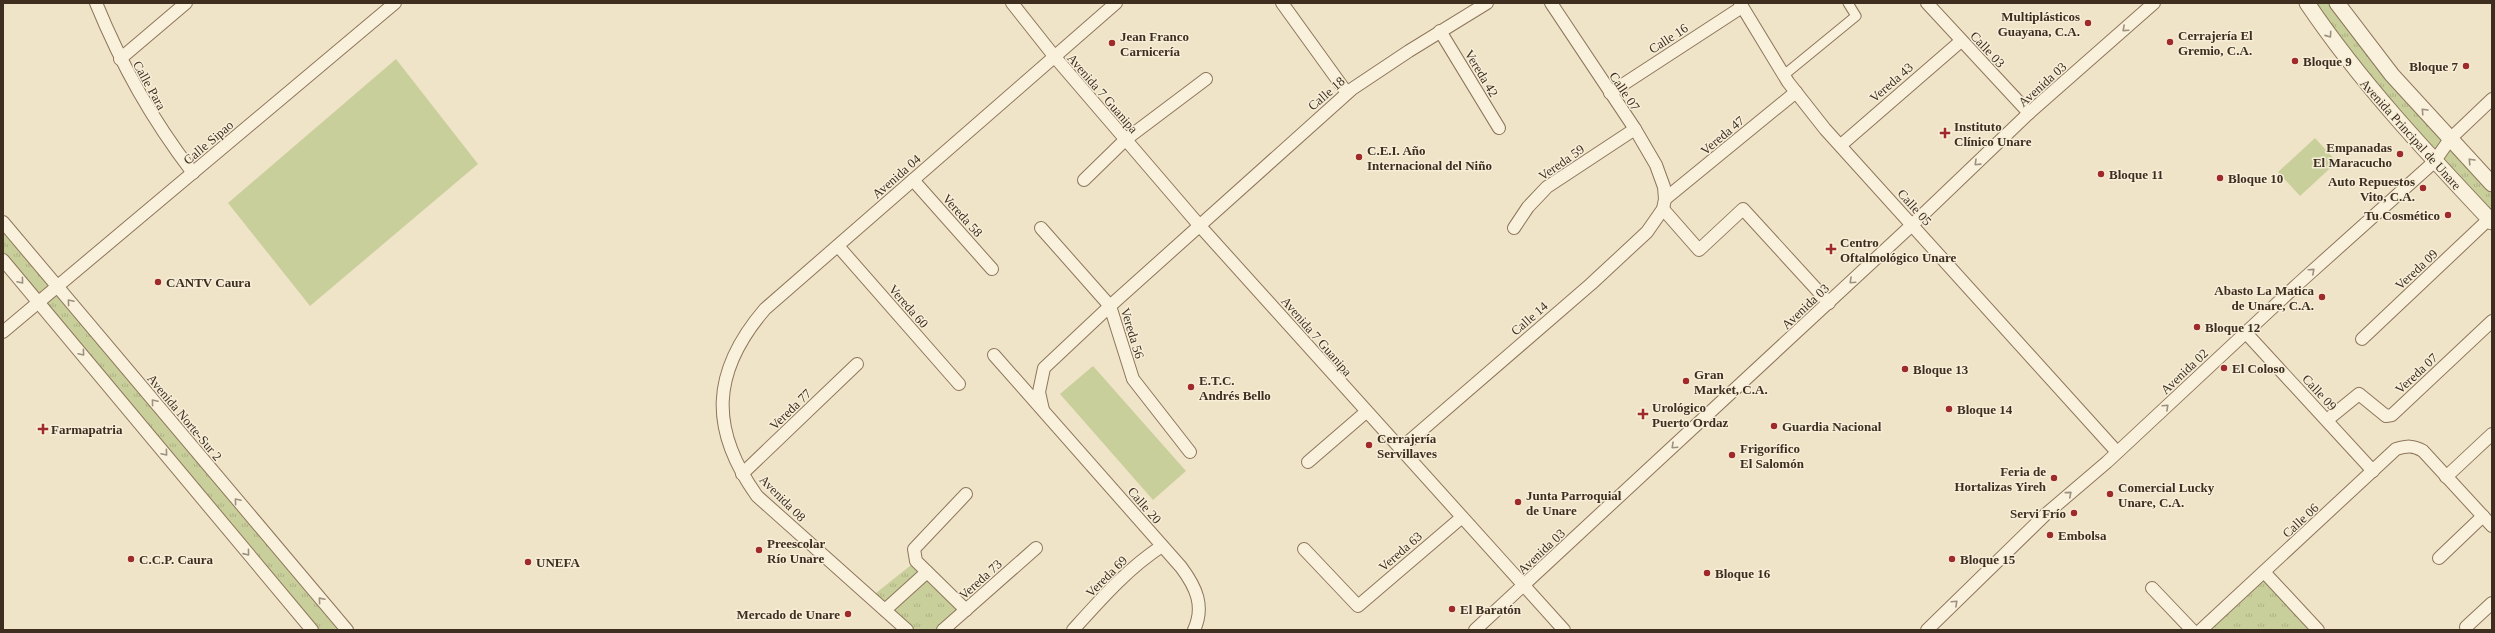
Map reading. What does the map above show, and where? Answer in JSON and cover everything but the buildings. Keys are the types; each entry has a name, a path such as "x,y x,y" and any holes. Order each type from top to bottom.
{"street":[{"name":"Calle Para","path":"96,3 120,59 155,121 193,173"},
{"path":"120,59 186,3"},
{"name":"Calle Sipao","path":"39,302 56,286 395,3"},
{"name":"Avenida 7 Guanipa","path":"1012,3 1054,56 1199,226 1461,518 1564,630"},
{"name":"Avenida 04","path":"724,391 728,370 747,330 765,309 1116,3"},
{"path":"1282,3 1347,93"},
{"name":"Calle 18","path":"1199,226 1347,93 1369,76 1486,3"},
{"name":"Calle 07","path":"1552,3 1635,130 1661,177 1664,204"},
{"path":"1784,75 1856,16 1848,3"},
{"name":"Avenida 03","path":"1475,630 1912,225 2029,113 2154,3"},
{"name":"Avenida Principal de Unare","path":"2307,3 2362,78 2434,162 2491,221"},
{"name":"Avenida Principal de Unare","path":"2337,3 2392,75 2492,184"},
{"name":"Calle 03","path":"1930,4 1961,41 2029,113"},
{"name":"Calle 16","path":"1610,93 1741,5"},
{"name":"Calle 05","path":"1741,5 1796,92 1912,225 2117,452"},
{"name":"Vereda 42","path":"1440,31 1499,128"},
{"name":"Vereda 43","path":"1841,145 1961,41"},
{"path":"1084,180 1125,140 1206,79"},
{"name":"Vereda 47","path":"1664,204 1796,92"},
{"name":"Avenida 02","path":"1927,630 2046,514 2117,452 2434,162 2450,139 2492,99"},
{"name":"Vereda 59","path":"1514,228 1528,207 1547,187 1635,130"},
{"name":"Vereda 58","path":"913,180 992,269"},
{"path":"1664,204 1699,250 1743,209 1828,303"},
{"name":"Calle 14","path":"1400,449 1591,284 1647,232 1664,204"},
{"name":"Vereda 09","path":"2362,339 2491,221"},
{"name":"Avenida Norte-Sur 2","path":"3,222 347,630"},
{"path":"1043,410 1039,392 1044,368 1199,226"},
{"name":"Vereda 56","path":"1041,228 1110,306 1133,379 1190,452"},
{"name":"Vereda 60","path":"838,246 959,384"},
{"path":"3,260 312,630"},
{"path":"3,332 39,302"},
{"name":"Vereda 07","path":"2327,420 2355,395 2360,395 2386,416 2392,415 2492,320"},
{"name":"Calle 09","path":"2246,333 2373,471"},
{"name":"Calle 20","path":"994,355 1182,567 1195,587 1199,601 1199,614 1194,630"},
{"name":"Vereda 77","path":"742,474 857,364"},
{"name":"Avenida 08","path":"724,391 725,433 742,474 757,496 908,630"},
{"path":"1308,462 1366,412"},
{"path":"2492,434 2446,477 2492,526"},
{"name":"Calle 06","path":"2201,630 2396,450 2405,446 2414,446 2423,451 2446,477"},
{"path":"966,494 916,544 914,549 916,561 966,610"},
{"path":"2439,558 2482,516"},
{"name":"Vereda 63","path":"1304,549 1358,606 1461,518"},
{"name":"Vereda 69","path":"1074,630 1114,585 1144,558 1162,546"},
{"name":"Vereda 73","path":"943,630 1036,548"},
{"path":"885,610 927,572"},
{"path":"2264,572 2318,630"},
{"path":"2152,588 2192,630"},
{"path":"2466,627 2492,603"}],"green space":[{"path":"2307,3 2337,3 2492,184 2492,222"},
{"path":"396,59 478,164 310,306 228,203"},
{"path":"2315,138 2337,162 2300,196 2278,172"},
{"path":"3,222 347,630 312,630 3,260"},
{"path":"1093,366 1186,471 1153,500 1060,394"},
{"path":"916,561 966,610 943,630 907,630 871,597"},
{"path":"2264,572 2318,630 2215,630 2208,623"}],"place":[{"name":"Multiplásticos Guayana, C.A.","path":"2088,23"},
{"name":"Cerrajería El Gremio, C.A.","path":"2170,42"},
{"name":"Jean Franco Carnicería","path":"1112,43"},
{"name":"Bloque 9","path":"2295,61"},
{"name":"Bloque 7","path":"2466,66"},
{"name":"Instituto Clínico Unare","path":"1945,133"},
{"name":"Empanadas El Maracucho","path":"2400,154"},
{"name":"C.E.I. Año Internacional del Niño","path":"1359,157"},
{"name":"Bloque 11","path":"2101,174"},
{"name":"Bloque 10","path":"2220,178"},
{"name":"Auto Repuestos Vito, C.A.","path":"2423,188"},
{"name":"Tu Cosmético","path":"2448,215"},
{"name":"Centro Oftalmológico Unare","path":"1831,249"},
{"name":"CANTV Caura","path":"158,282"},
{"name":"Abasto La Matica de Unare, C.A.","path":"2322,297"},
{"name":"Bloque 12","path":"2197,327"},
{"name":"El Coloso","path":"2224,368"},
{"name":"Bloque 13","path":"1905,369"},
{"name":"Gran Market, C.A.","path":"1686,381"},
{"name":"E.T.C. Andrés Bello","path":"1191,387"},
{"name":"Bloque 14","path":"1949,409"},
{"name":"Urológico Puerto Ordaz","path":"1643,414"},
{"name":"Guardia Nacional","path":"1774,426"},
{"name":"Farmapatria","path":"43,429"},
{"name":"Cerrajería Servillaves","path":"1369,445"},
{"name":"Frigorífico El Salomón","path":"1732,455"},
{"name":"Feria de Hortalizas Yireh","path":"2054,478"},
{"name":"Comercial Lucky Unare, C.A.","path":"2110,494"},
{"name":"Junta Parroquial de Unare","path":"1518,502"},
{"name":"Servi Frío","path":"2074,513"},
{"name":"Embolsa","path":"2050,535"},
{"name":"Preescolar Río Unare","path":"759,550"},
{"name":"C.C.P. Caura","path":"131,559"},
{"name":"Bloque 15","path":"1952,559"},
{"name":"UNEFA","path":"528,562"},
{"name":"Bloque 16","path":"1707,573"},
{"name":"El Baratón","path":"1452,609"},
{"name":"Mercado de Unare","path":"848,614"}]}
